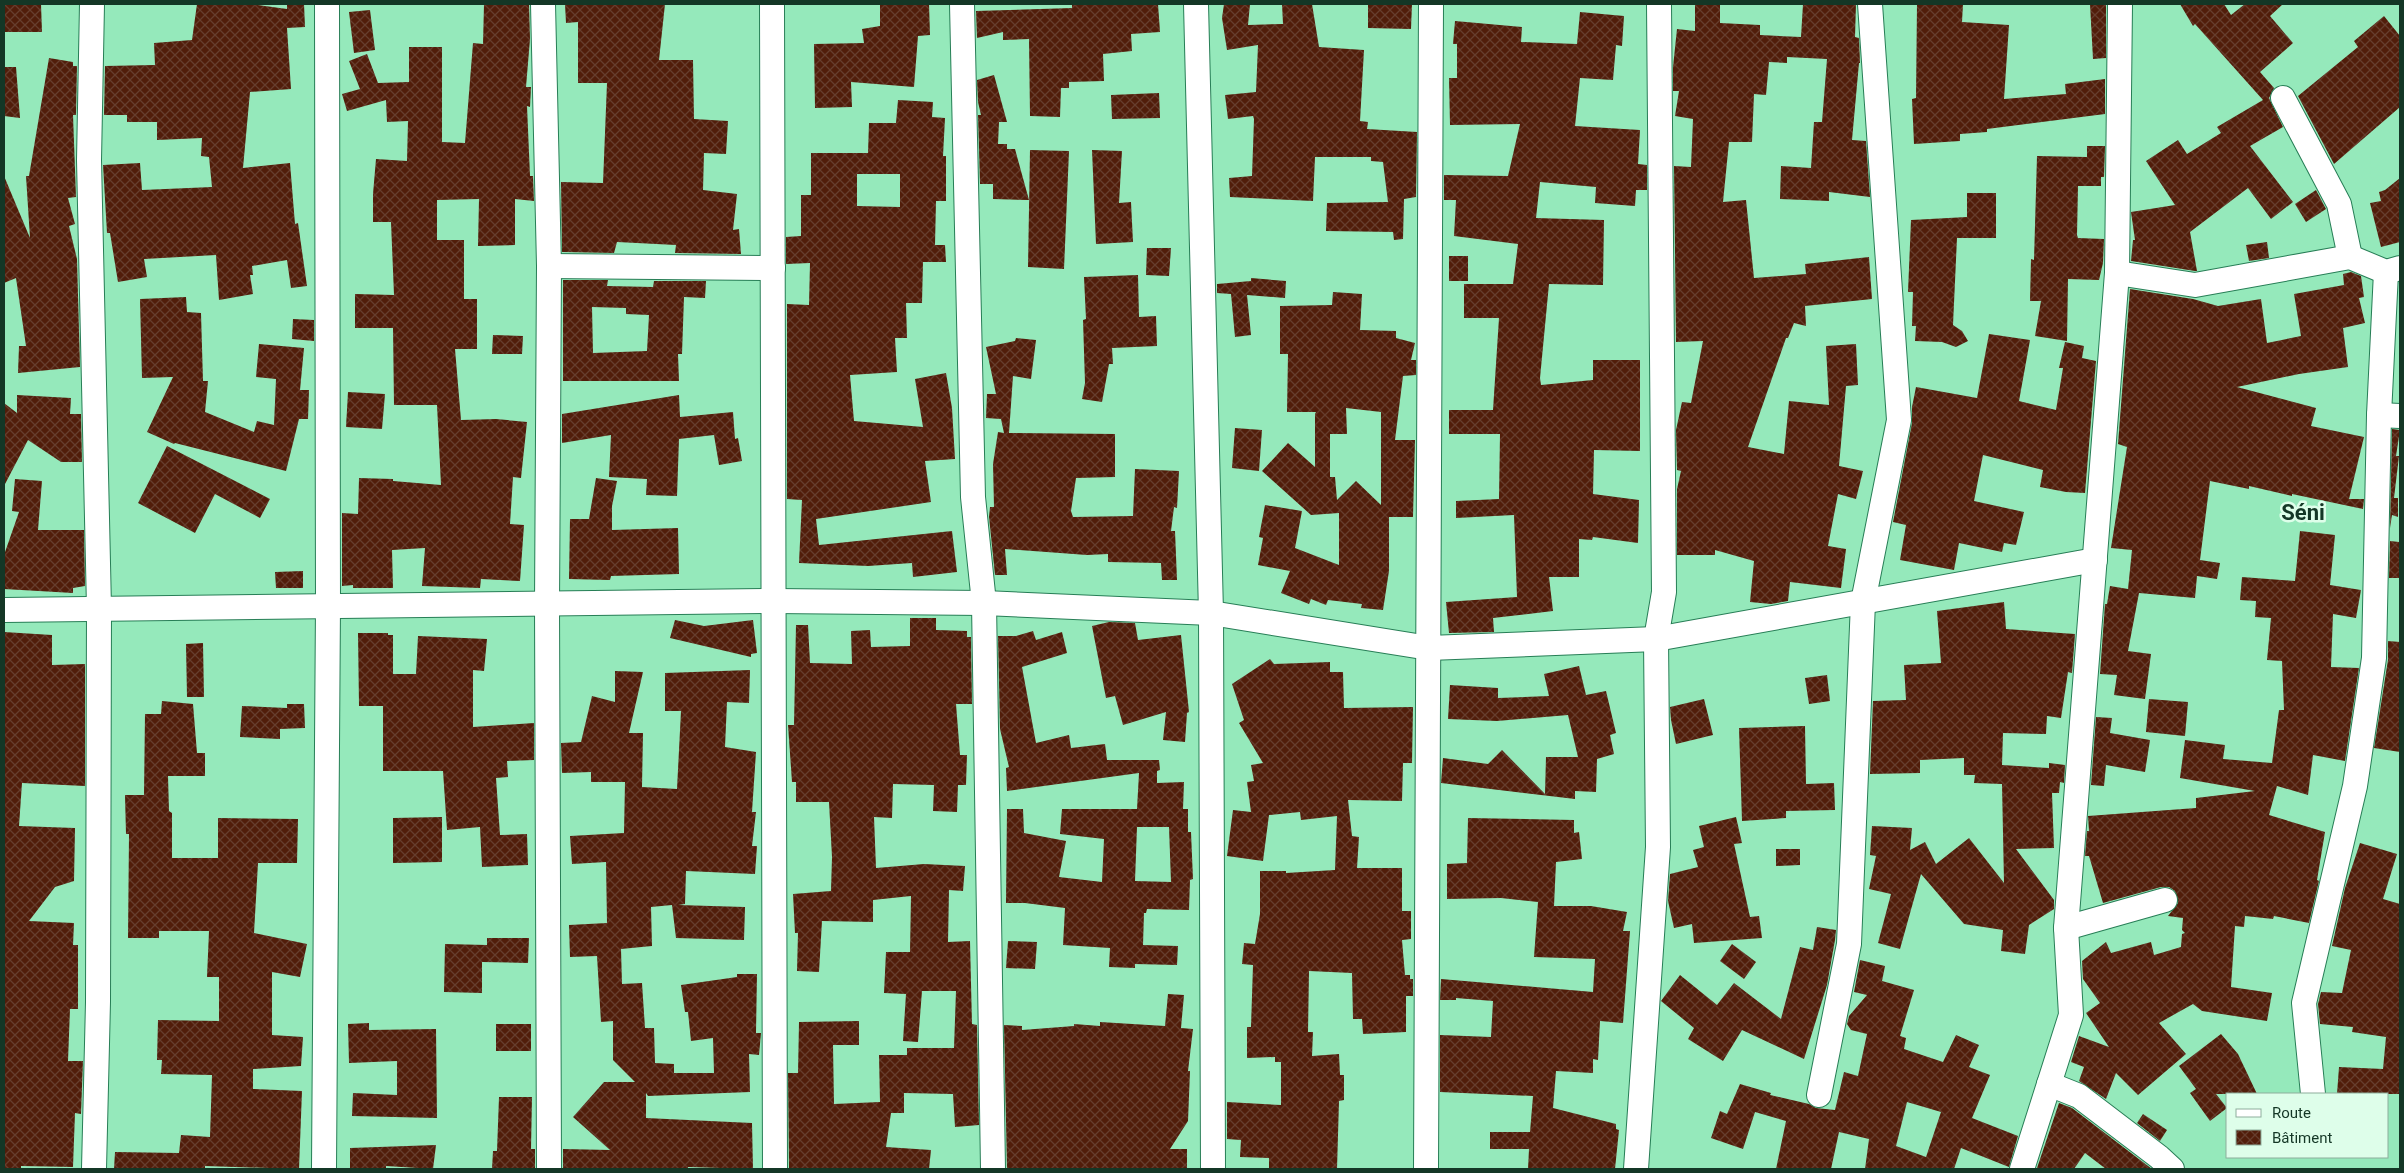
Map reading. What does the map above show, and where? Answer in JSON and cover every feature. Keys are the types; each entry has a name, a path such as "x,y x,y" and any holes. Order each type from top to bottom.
{"street":[{"path":"92,4 89,160 99,608 98,1002 94,1169"},
{"path":"324,1169 328,605 327,4"},
{"path":"542,4 549,266 547,605 549,1169"},
{"path":"772,4 775,1169"},
{"path":"962,4 974,497 984,603 993,1169"},
{"path":"1196,4 1210,613 1212,1169"},
{"path":"1426,1169 1431,4"},
{"path":"1636,1169 1658,847 1656,640 1664,592 1659,4"},
{"path":"1820,1095 1848,944 1863,602 1899,420 1870,4"},
{"path":"2022,1169 2071,1015 2066,928 2116,273 2120,4"},
{"path":"2283,98 2339,204 2350,257"},
{"path":"2116,273 2195,285 2350,257 2393,270 2389,415 2374,658 2355,786 2304,1004 2313,1093"},
{"path":"549,266 773,268"},
{"path":"4,610 774,601 984,603 1210,613 1429,648 1656,640 2095,560"},
{"path":"2066,928 2165,900"},
{"path":"2050,1084 2079,1096 2160,1157 2172,1169"}],"building":[{"path":"4,4 41,4 42,32 4,32"},
{"path":"197,4 251,4 287,9 287,4 304,4 305,27 287,28 291,89 250,92 243,168 290,163 295,224 298,223 307,286 291,288 287,260 252,266 253,275 250,275 253,294 219,300 216,255 144,259 147,277 118,282 110,233 107,233 103,165 140,163 142,190 212,187 209,157 201,156 202,138 157,140 157,122 127,122 127,115 104,115 105,66 155,65 154,43 192,40"},
{"path":"484,4 529,4 530,39 526,87 531,87 530,107 527,106 530,176 533,176 534,201 515,199 515,245 478,246 479,199 437,200 437,240 464,240 464,299 477,299 477,349 455,349 461,420 496,419 527,422 521,478 513,477 510,524 524,525 520,581 481,579 480,588 422,586 425,548 392,550 393,588 353,588 353,585 342,586 342,513 358,514 359,478 393,479 393,481 441,485 437,405 394,405 393,328 355,328 355,294 394,295 391,222 373,222 373,194 376,159 407,161 408,121 387,122 386,100 347,111 342,94 360,89 349,61 367,54 378,83 409,82 409,47 442,47 442,142 465,143 473,43 483,44"},
{"path":"565,4 665,4 659,60 693,60 694,119 728,121 726,154 704,153 703,190 737,194 733,230 739,229 741,254 675,253 676,245 617,242 614,253 562,252 561,182 603,183 607,83 578,83 578,22 566,23"},
{"path":"880,4 929,4 930,35 918,36 914,87 851,82 852,107 815,108 814,44 864,43 862,29 880,26"},
{"path":"1072,4 1158,4 1160,32 1131,34 1132,51 1103,54 1104,81 1069,82 1069,88 1061,88 1060,117 1030,116 1029,39 1003,40 1003,32 977,38 976,11 1072,8"},
{"path":"1224,4 1250,4 1248,25 1283,24 1282,4 1312,4 1319,47 1364,50 1360,121 1368,122 1367,129 1417,132 1416,197 1404,199 1403,239 1394,240 1393,232 1326,231 1327,203 1388,202 1383,162 1371,161 1371,157 1315,157 1313,201 1230,197 1229,178 1252,176 1254,119 1253,116 1228,119 1225,95 1256,92 1258,45 1227,50 1222,18"},
{"path":"1368,4 1412,4 1411,29 1368,28"},
{"path":"1695,4 1720,4 1720,23 1760,25 1760,35 1801,37 1803,4 1856,4 1855,37 1859,38 1860,63 1852,140 1866,141 1870,197 1829,192 1829,201 1780,199 1781,166 1811,168 1814,122 1822,122 1827,59 1787,57 1787,63 1769,62 1766,95 1754,94 1752,142 1729,142 1723,202 1746,200 1754,278 1806,274 1805,264 1869,257 1872,299 1805,306 1806,326 1794,323 1788,338 1786,338 1748,447 1784,454 1789,401 1829,405 1826,346 1856,344 1858,385 1846,386 1839,466 1863,471 1856,499 1838,494 1828,546 1846,549 1841,588 1790,582 1788,601 1771,604 1750,602 1754,561 1715,550 1715,555 1677,555 1677,489 1681,471 1677,470 1676,430 1682,402 1691,403 1703,341 1676,342 1674,166 1691,167 1693,119 1675,116 1679,91 1673,91 1673,67 1677,29 1695,31"},
{"path":"1917,4 1963,4 1962,22 2009,25 2004,99 2066,94 2065,84 2105,79 2105,114 1987,129 1987,132 1960,134 1960,141 1914,144 1912,99 1916,98"},
{"path":"2090,4 2106,4 2106,58 2093,59"},
{"path":"2180,4 2224,4 2231,15 2245,4 2283,4 2270,16 2293,43 2260,72 2274,88 2269,98 2283,127 2250,146 2293,202 2271,219 2248,188 2190,232 2197,271 2131,261 2133,240 2135,240 2131,212 2175,205 2146,161 2178,140 2187,154 2221,133 2217,127 2263,100 2195,24 2193,26"},
{"path":"370,10 375,50 354,53 349,12"},
{"path":"1580,12 1624,16 1622,46 1616,45 1613,80 1580,78 1575,126 1640,130 1638,164 1647,165 1647,190 1636,190 1635,206 1595,203 1596,187 1540,182 1536,218 1604,220 1603,285 1549,284 1540,378 1541,385 1593,380 1593,360 1640,360 1640,451 1594,450 1593,494 1639,500 1638,543 1593,537 1592,540 1579,539 1579,577 1549,577 1553,611 1493,618 1494,632 1449,633 1446,602 1517,597 1514,515 1456,518 1456,501 1499,499 1500,434 1449,434 1449,410 1493,410 1499,318 1464,318 1464,284 1513,284 1518,244 1454,236 1456,200 1444,200 1444,175 1508,176 1520,124 1450,125 1449,78 1457,78 1457,44 1453,44 1455,21 1522,27 1521,42 1577,44"},
{"path":"2384,16 2400,36 2400,107 2334,164 2298,96 2358,47 2354,41"},
{"path":"49,58 73,62 73,66 77,66 76,115 73,115 76,197 68,198 75,224 69,226 77,259 80,367 18,373 19,346 26,346 16,278 4,283 4,176 30,238 26,176 29,176"},
{"path":"4,67 16,67 20,118 4,116"},
{"path":"994,75 1007,122 999,122 998,144 1007,144 1007,149 1015,149 1029,200 993,199 993,184 980,184 978,115 981,115 978,102 977,80"},
{"path":"1159,93 1160,118 1112,119 1111,95"},
{"path":"898,100 933,102 932,117 945,118 943,156 946,156 946,201 936,201 935,245 945,245 946,262 923,262 922,303 906,303 907,338 895,338 897,372 850,375 854,421 923,427 915,379 946,373 952,408 955,459 925,461 931,502 816,519 819,545 952,531 957,572 913,577 912,563 868,566 799,563 802,500 787,499 787,304 809,305 810,263 786,264 786,237 801,236 801,195 811,195 811,153 868,153 869,123 896,123","holes":["857,174 900,174 900,207 857,206"]},
{"path":"2087,146 2105,146 2104,177 2101,177 2101,186 2078,186 2078,238 2104,239 2103,263 2099,280 2068,279 2067,341 2035,336 2041,301 2030,301 2031,259 2034,260 2037,156 2087,157"},
{"path":"1030,150 1069,151 1064,269 1028,267"},
{"path":"1092,150 1122,151 1119,203 1131,202 1133,242 1096,244"},
{"path":"2400,178 2400,242 2381,247 2370,203 2381,201 2379,192 2385,190"},
{"path":"2316,190 2326,209 2306,222 2295,204"},
{"path":"1967,193 1996,193 1996,238 1957,238 1953,325 1962,331 1968,341 1956,347 1942,342 1915,341 1916,326 1912,326 1913,292 1908,292 1911,220 1967,217"},
{"path":"2267,242 2269,258 2249,261 2246,245"},
{"path":"1147,248 1171,248 1169,276 1146,275"},
{"path":"1449,256 1468,256 1468,281 1449,281"},
{"path":"2351,272 2361,276 2364,297 2359,298 2365,323 2343,328 2348,367 2299,374 2237,387 2316,408 2311,426 2364,437 2349,499 2364,499 2363,509 2249,486 2249,489 2210,481 2200,560 2220,563 2217,579 2197,576 2195,598 2139,593 2128,651 2151,654 2145,699 2114,695 2117,675 2100,674 2105,604 2107,604 2110,586 2128,589 2132,550 2111,548 2127,447 2118,444 2130,289 2193,299 2218,306 2261,299 2267,343 2301,336 2294,294 2344,285 2343,274"},
{"path":"1138,275 1139,317 1156,316 1157,346 1112,348 1113,364 1109,364 1102,402 1082,399 1085,383 1083,320 1086,319 1084,277"},
{"path":"1251,278 1286,281 1285,298 1247,295 1251,335 1235,337 1231,294 1217,293 1217,284 1251,281"},
{"path":"563,280 608,280 607,286 653,287 654,281 706,281 705,298 684,297 682,354 678,354 679,381 563,381","holes":["592,307 626,308 626,314 649,315 647,351 593,353"]},
{"path":"1333,292 1362,294 1360,330 1396,331 1396,338 1415,343 1411,360 1416,360 1416,375 1403,376 1395,440 1415,440 1413,517 1389,517 1389,571 1383,610 1361,608 1362,604 1328,600 1326,605 1311,599 1309,604 1281,593 1290,571 1258,565 1263,538 1259,537 1265,505 1302,511 1295,548 1339,565 1339,513 1311,515 1262,471 1288,443 1315,467 1316,412 1287,412 1288,354 1280,354 1280,306 1332,305","holes":["1346,408 1381,412 1381,505 1356,481 1337,500 1335,477 1330,477 1330,434 1347,434"]},
{"path":"186,297 187,312 201,313 203,381 208,381 205,412 254,432 257,421 274,425 276,379 256,377 259,344 304,348 300,390 309,390 308,419 299,419 286,471 174,444 147,432 173,377 142,378 140,299"},
{"path":"293,319 314,320 314,341 292,339"},
{"path":"1989,334 2030,340 2019,401 2056,410 2063,368 2059,368 2065,342 2084,346 2082,358 2096,361 2085,493 2066,492 2040,487 2043,470 1983,455 1974,501 2024,512 2016,545 2004,543 2002,552 1959,543 1954,570 1900,560 1906,525 1893,522 1912,423 1912,407 1916,387 1977,398"},
{"path":"493,335 523,336 522,354 492,354"},
{"path":"1016,338 1036,340 1031,379 1013,376 1009,433 1007,433 1115,434 1115,477 1076,478 1071,511 1073,517 1133,516 1135,469 1179,471 1177,508 1174,507 1171,531 1175,531 1177,580 1162,580 1161,563 1108,562 1108,554 1087,555 1005,549 1007,575 995,575 989,517 990,507 994,507 993,464 998,432 1004,433 1001,419 986,418 987,394 996,394 986,347 1015,341"},
{"path":"348,392 385,394 382,429 346,427"},
{"path":"17,395 71,398 70,414 81,414 82,462 61,462 28,440 4,486 4,403 17,413"},
{"path":"679,395 680,417 733,412 735,439 738,438 742,461 719,465 714,435 679,439 677,496 646,495 647,479 609,477 611,435 562,443 562,414"},
{"path":"1235,428 1262,430 1259,471 1232,468"},
{"path":"2392,429 2400,430 2396,456 2399,456 2394,498 2398,498 2398,517 2392,515 2390,528"},
{"path":"167,446 270,499 260,518 215,494 195,533 138,503"},
{"path":"596,478 617,481 612,506 612,530 678,528 679,574 611,576 610,580 569,579 570,519 589,519"},
{"path":"15,479 42,481 38,530 84,530 85,586 73,588 73,593 4,589 4,555 19,512 12,511"},
{"path":"2300,531 2335,535 2330,585 2361,590 2356,618 2333,614 2331,667 2359,668 2345,761 2313,755 2308,795 2277,786 2269,815 2325,832 2317,880 2319,881 2309,923 2274,916 2273,919 2245,916 2244,927 2235,926 2231,987 2272,993 2267,1021 2202,1011 2193,1004 2159,1023 2186,1054 2138,1095 2116,1073 2106,1099 2079,1081 2084,1067 2071,1062 2079,1036 2109,1047 2086,1013 2100,1003 2083,979 2082,961 2106,942 2111,953 2151,942 2154,955 2181,947 2182,934 2185,933 2182,930 2183,918 2168,916 2178,903 2175,891 2169,887 2161,887 2103,903 2089,856 2085,856 2087,831 2089,831 2088,816 2196,808 2196,798 2255,791 2180,778 2185,740 2225,745 2223,759 2272,763 2279,710 2284,710 2282,661 2267,660 2271,618 2255,617 2256,601 2240,600 2242,577 2295,581"},
{"path":"2390,541 2399,542 2400,578 2389,578"},
{"path":"303,571 303,588 276,588 275,572"},
{"path":"2004,602 2006,629 2075,634 2072,673 2068,672 2061,718 2047,716 2046,734 2003,733 2002,765 2049,768 2049,763 2065,765 2064,783 2060,782 2059,793 2052,793 2054,848 2016,849 2054,900 2054,909 2029,925 2025,954 2001,951 2003,930 1964,924 1921,874 1900,949 1878,943 1891,894 1869,889 1876,856 1870,855 1872,826 1912,828 1910,850 1925,842 1936,864 1969,838 2004,883 2002,784 1974,783 1975,775 1964,775 1964,758 1920,760 1920,773 1870,774 1873,701 1906,700 1904,665 1941,663 1937,611"},
{"path":"910,618 936,618 936,630 967,631 967,637 971,637 972,704 956,704 960,755 967,755 966,785 958,785 957,812 933,811 934,785 893,784 892,818 874,817 876,868 924,864 965,866 963,891 949,890 948,942 970,941 972,1024 977,1025 979,1125 955,1127 953,1094 904,1093 904,1113 891,1113 886,1147 931,1150 929,1169 789,1169 788,1073 798,1073 799,1022 859,1021 859,1045 833,1045 834,1104 880,1102 879,1055 907,1055 907,1048 954,1048 956,991 922,991 918,1042 903,1041 906,994 884,993 886,952 910,952 911,896 873,900 873,922 822,921 819,972 797,971 798,933 795,933 793,894 831,891 832,857 829,802 796,802 796,782 792,782 788,725 794,725 796,625 808,625 810,663 852,664 851,631 870,630 871,647 910,646"},
{"path":"675,620 704,626 753,620 757,653 751,654 751,657 670,638"},
{"path":"1109,622 1135,623 1138,640 1181,635 1189,712 1187,713 1185,742 1163,740 1166,712 1123,725 1115,696 1106,698 1092,626"},
{"path":"1033,631 1036,640 1062,632 1067,653 1022,667 1036,743 1069,735 1071,748 1105,744 1107,760 1159,760 1160,770 1157,771 1157,783 1184,782 1183,809 1188,809 1188,832 1191,832 1193,879 1190,880 1189,910 1147,909 1146,913 1144,913 1143,945 1178,946 1177,965 1135,964 1135,968 1109,967 1110,948 1063,945 1065,908 1025,903 1006,903 1007,809 1023,809 1024,833 1066,841 1059,877 1102,882 1104,839 1060,834 1062,809 1137,809 1139,773 1007,791 1006,768 1009,767 1000,729 998,636 1016,636","holes":["1137,827 1169,827 1171,882 1135,881"]},
{"path":"4,632 52,635 52,665 85,664 85,786 22,783 19,826 75,828 74,881 55,887 29,921 74,923 73,945 78,945 78,1009 70,1009 68,1061 83,1061 81,1114 75,1113 73,1167 21,1166 21,1169 4,1169"},
{"path":"358,633 388,633 388,635 393,635 393,674 416,674 418,636 487,639 484,671 473,670 473,727 534,723 534,760 507,761 508,777 496,778 500,835 527,834 528,865 482,867 480,827 447,830 443,771 383,771 383,706 359,706"},
{"path":"2388,641 2400,642 2400,752 2374,748 2388,660"},
{"path":"203,643 204,697 187,697 186,644"},
{"path":"1270,659 1274,664 1330,662 1330,672 1343,672 1344,708 1413,707 1412,763 1403,763 1402,801 1348,800 1352,836 1359,837 1357,868 1402,868 1402,911 1411,911 1411,939 1402,940 1405,975 1410,975 1410,979 1413,979 1413,996 1406,996 1406,1032 1363,1034 1362,1019 1353,1019 1352,973 1309,971 1308,1032 1313,1032 1312,1056 1339,1054 1340,1075 1344,1075 1344,1100 1339,1101 1337,1169 1269,1169 1269,1158 1240,1157 1241,1140 1227,1139 1227,1102 1281,1105 1281,1062 1275,1062 1275,1057 1247,1058 1247,1027 1251,1027 1253,965 1242,964 1244,943 1255,944 1260,914 1260,871 1286,871 1286,873 1335,870 1337,816 1301,820 1300,812 1269,815 1263,861 1227,856 1233,810 1251,812 1247,782 1254,781 1251,765 1263,763 1239,723 1244,720 1232,684"},
{"path":"1579,666 1586,695 1606,691 1616,733 1610,735 1614,754 1597,759 1596,792 1575,791 1575,799 1441,783 1443,758 1488,764 1502,750 1545,794 1546,757 1578,757 1568,715 1497,721 1448,719 1450,685 1498,688 1498,698 1549,696 1544,674"},
{"path":"750,670 749,703 727,702 725,747 756,752 752,812 756,812 752,846 757,846 755,874 686,871 685,904 678,905 745,907 744,940 676,938 672,905 651,907 652,946 621,949 622,984 642,983 645,1028 654,1028 655,1063 674,1064 674,1073 714,1073 713,1038 691,1041 688,1012 685,1012 681,985 737,977 737,974 757,974 756,1033 761,1033 759,1055 749,1054 750,1092 648,1096 646,1093 646,1118 752,1123 753,1169 688,1167 688,1169 563,1169 563,1149 610,1150 573,1117 604,1082 635,1082 613,1060 613,1021 601,1022 597,956 570,957 569,925 607,923 606,862 572,864 570,836 624,833 625,782 591,782 591,772 562,773 561,743 581,742 592,696 615,702 615,671 643,672 629,733 643,733 642,787 677,789 681,711 665,711 665,673"},
{"path":"1827,675 1830,701 1809,704 1805,678"},
{"path":"1704,699 1713,735 1676,744 1670,707"},
{"path":"2149,699 2188,702 2185,736 2146,732"},
{"path":"162,701 193,704 197,753 205,753 205,776 168,776 169,811 172,813 172,858 218,858 218,818 298,819 297,863 258,863 254,933 307,944 300,977 272,972 272,1035 303,1037 301,1066 253,1069 253,1089 302,1091 299,1169 205,1166 205,1169 114,1169 115,1152 179,1153 181,1135 210,1137 212,1075 161,1074 162,1060 157,1060 158,1020 219,1021 219,977 207,977 209,931 159,931 159,938 128,938 129,834 126,834 125,795 144,795 145,714 161,714"},
{"path":"287,704 304,704 305,728 280,729 280,739 240,737 242,706 287,708"},
{"path":"2096,717 2112,718 2110,733 2150,740 2145,772 2106,765 2104,786 2091,785"},
{"path":"1805,726 1806,784 1834,783 1835,810 1786,811 1786,818 1742,821 1739,728"},
{"path":"442,817 442,862 393,863 393,818"},
{"path":"1736,817 1742,843 1734,844 1750,917 1759,916 1762,938 1694,943 1692,924 1674,928 1668,901 1670,874 1698,867 1693,850 1704,847 1699,826"},
{"path":"1468,818 1574,820 1574,833 1579,832 1582,859 1556,862 1554,906 1591,906 1627,912 1623,931 1630,931 1623,1023 1600,1021 1598,1060 1593,1059 1593,1073 1556,1071 1553,1108 1616,1124 1616,1129 1619,1130 1615,1169 1528,1169 1529,1149 1490,1149 1490,1132 1530,1132 1533,1096 1440,1092 1440,1035 1491,1037 1493,1001 1456,998 1456,1000 1440,1000 1441,979 1593,992 1595,959 1534,957 1538,902 1501,898 1447,899 1447,864 1467,863"},
{"path":"2360,843 2397,854 2383,899 2400,904 2400,1094 2337,1093 2339,1067 2383,1069 2386,1037 2352,1032 2353,1027 2320,1024 2318,1004 2321,992 2342,993 2351,950 2332,946 2345,888"},
{"path":"1776,849 1800,849 1800,865 1776,866"},
{"path":"1817,927 1836,930 1827,985 1804,1059 1742,1030 1723,1061 1688,1039 1694,1028 1661,1001 1680,975 1717,1005 1734,983 1781,1019 1800,947 1813,950"},
{"path":"487,938 529,938 528,963 482,962 482,993 444,992 445,944 487,945"},
{"path":"1008,941 1037,942 1035,969 1006,968"},
{"path":"1732,944 1756,962 1744,979 1720,961"},
{"path":"1860,960 1885,966 1882,981 1914,990 1900,1036 1906,1038 1904,1049 1943,1062 1956,1035 1979,1045 1969,1067 1990,1075 1972,1118 2018,1136 2009,1167 1961,1148 1954,1169 1865,1169 1869,1139 1839,1132 1831,1169 1776,1169 1786,1121 1755,1112 1743,1149 1711,1138 1720,1111 1727,1114 1740,1084 1771,1093 1770,1095 1809,1104 1816,1108 1835,1110 1844,1072 1858,1076 1867,1034 1851,1030 1847,1024 1849,1016 1867,995 1854,992","holes":["1907,1102 1941,1112 1926,1157 1896,1146"]},
{"path":"1168,994 1184,995 1181,1028 1193,1029 1188,1071 1190,1071 1188,1121 1170,1149 1187,1149 1187,1169 1007,1169 1004,1025 1022,1026 1022,1030 1074,1026 1074,1024 1100,1026 1100,1022 1165,1026"},
{"path":"369,1023 369,1030 436,1029 437,1118 352,1116 353,1093 397,1095 397,1061 349,1063 348,1024"},
{"path":"496,1024 531,1024 531,1051 496,1051"},
{"path":"2221,1034 2238,1054 2257,1093 2216,1094 2226,1109 2210,1121 2190,1093 2196,1089 2179,1066"},
{"path":"499,1097 532,1097 531,1149 535,1149 535,1169 492,1169 493,1151 497,1151"},
{"path":"2059,1103 2072,1108 2152,1169 2106,1169 2085,1153 2074,1169 2037,1168"},
{"path":"2143,1114 2167,1130 2160,1141 2137,1123"},
{"path":"436,1145 433,1169 386,1166 386,1169 350,1169 350,1148"}],"district":[{"name":"Séni","path":"2303,512"}]}
